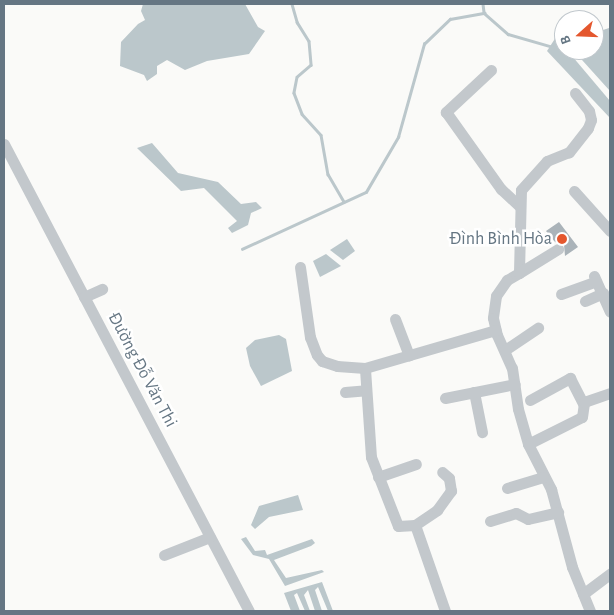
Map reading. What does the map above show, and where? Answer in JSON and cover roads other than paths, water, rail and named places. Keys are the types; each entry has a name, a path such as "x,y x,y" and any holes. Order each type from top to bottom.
{"street":[{"path":"491,70 446,112 501,189 520,206"},
{"path":"519,273 520,206 523,186 547,161 568,152 588,128 591,120 589,111 575,93"},
{"name":"Đường Đỗ Văn Thi","path":"4,144 249,611"},
{"path":"574,192 610,231"},
{"path":"558,249 507,280 496,296 493,318 515,384 528,444 542,476 551,489 572,567 590,611"},
{"path":"300,267 310,337 316,355 322,362 337,366 365,368 496,330"},
{"path":"561,294 595,278 610,312"},
{"path":"84,297 102,288"},
{"path":"585,301 603,293"},
{"path":"396,319 409,355"},
{"path":"505,350 538,328"},
{"path":"365,368 371,458 398,526 415,525 437,510 451,491 449,478 442,472"},
{"path":"528,444 582,417 583,404 570,378 530,400"},
{"path":"444,398 515,384"},
{"path":"345,392 366,390"},
{"path":"474,392 482,432"},
{"path":"583,404 610,393"},
{"path":"378,477 416,464"},
{"path":"506,488 542,476"},
{"path":"490,521 516,513 528,519 558,512"},
{"path":"415,525 445,611"},
{"path":"164,555 210,537"},
{"path":"583,594 610,574"}],"waterway":[{"path":"292,4 297,22 309,41 311,65 297,77 294,93 302,114 321,135 328,174 344,202"},
{"path":"483,4 484,12"},
{"path":"242,249 366,192 398,137 424,44 450,19 484,13 508,34 553,47"}],"place":[{"name":"Đình Bình Hòa","path":"562,239"}]}
